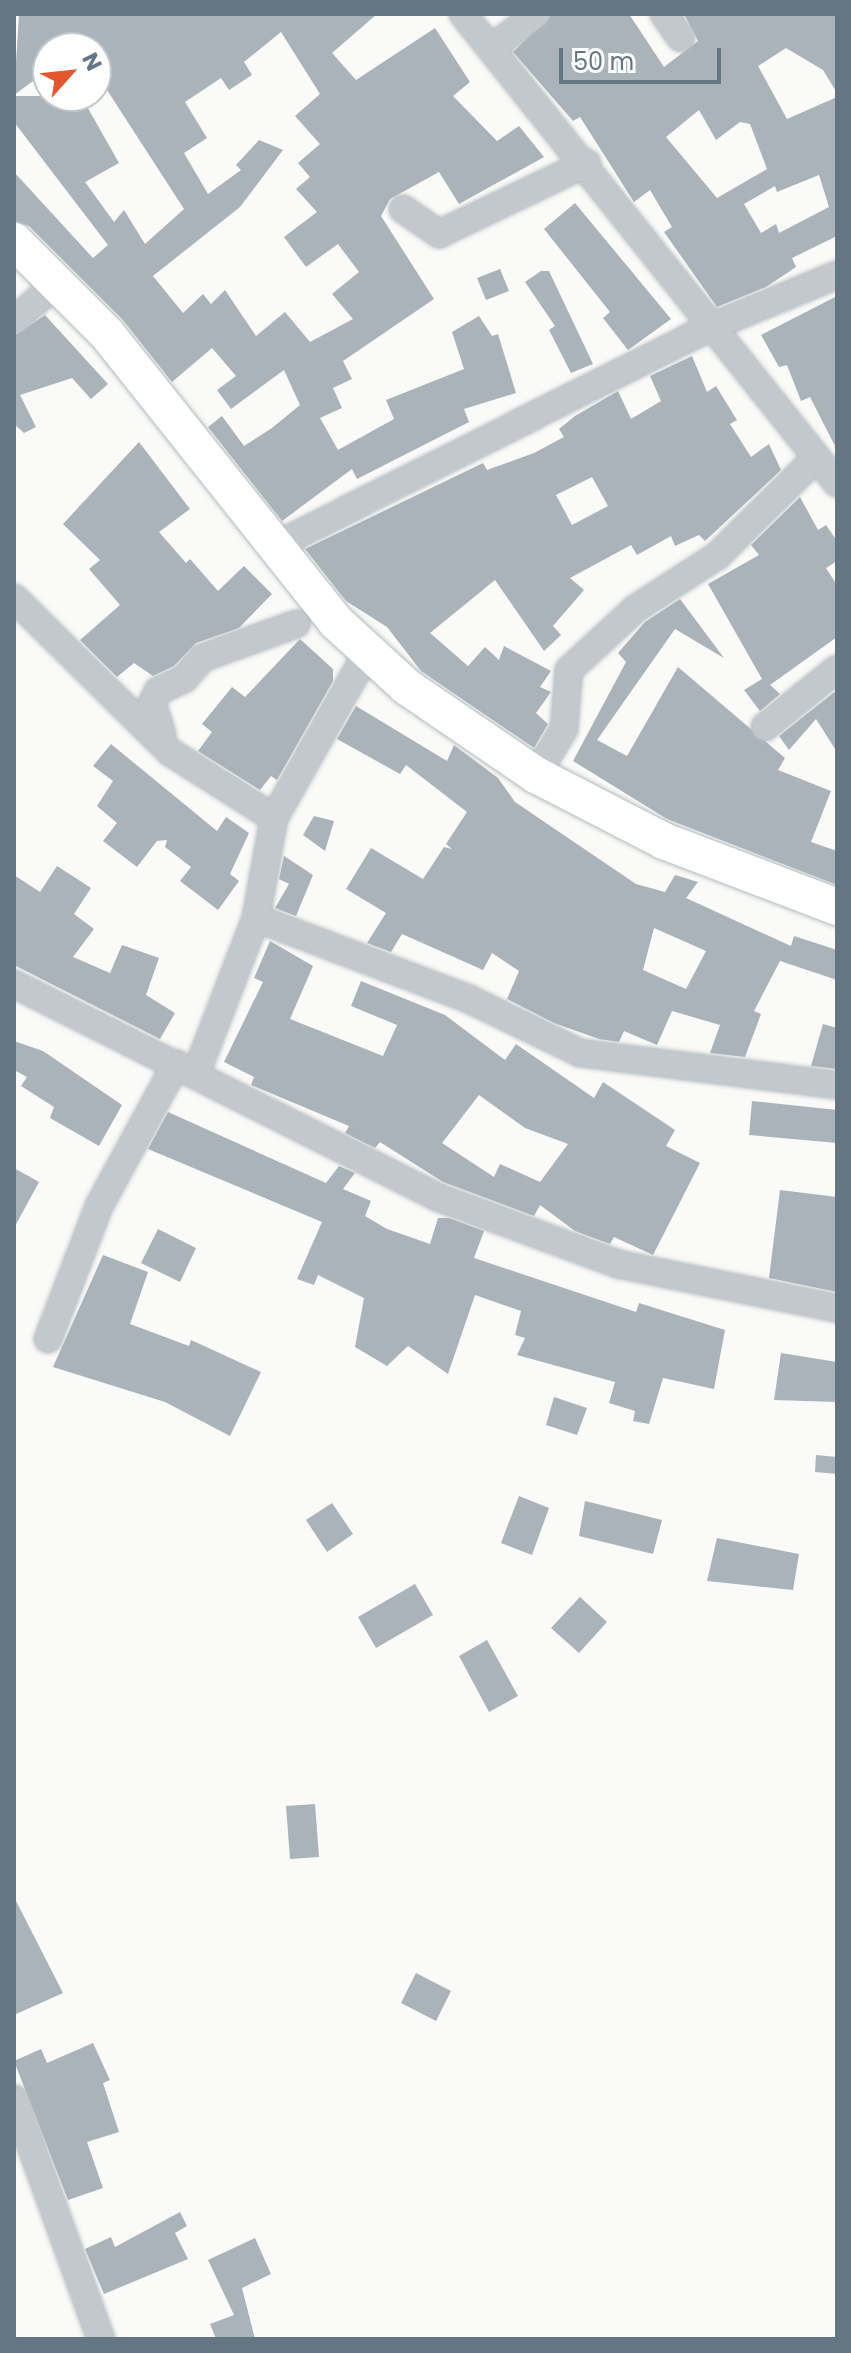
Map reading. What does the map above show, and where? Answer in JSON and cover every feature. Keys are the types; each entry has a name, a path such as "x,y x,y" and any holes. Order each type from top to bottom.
{"street":[{"path":"463,14 587,163 837,483"},
{"path":"492,48 536,14"},
{"path":"664,14 681,38"},
{"path":"403,209 439,234 587,163"},
{"path":"14,241 107,334 275,546 367,653 536,775 664,841 837,907"},
{"path":"275,546 713,326 837,275"},
{"path":"14,320 57,284"},
{"path":"536,775 564,729 569,670 635,609 717,556 816,458"},
{"path":"14,598 162,742 274,818"},
{"path":"162,742 152,704 158,691 184,679 202,658 296,624"},
{"path":"48,1339 99,1206 187,1067 256,918 274,818 367,653"},
{"path":"765,727 837,669"},
{"path":"256,918 469,999 580,1053 837,1085"},
{"path":"14,984 187,1067 451,1203 618,1264 837,1308"},
{"path":"14,2099 101,2339"}],"building":[{"path":"19,14 377,14 332,53 356,80 435,28 470,82 453,96 497,141 519,126 544,157 459,204 439,172 390,199 381,216 434,299 343,361 352,379 333,388 342,408 320,418 338,450 394,419 386,400 464,369 452,332 479,316 492,336 498,334 516,393 464,409 469,422 357,479 352,469 282,521 208,427 222,416 244,446 272,428 300,405 284,370 231,409 217,390 236,376 212,348 172,382 122,319 29,226 14,221 14,172 93,258 108,245 14,122 14,96 32,96 32,112 90,112 119,163 85,182 114,222 124,210 145,244 184,209 112,98 112,32 32,32 32,82 14,95","holes":["281,32 320,94 295,116 320,144 298,163 310,177 296,189 317,212 284,237 306,267 338,244 359,272 332,294 353,319 310,342 285,312 256,336 225,290 211,304 203,294 183,313 153,276 240,207 283,150 259,140 236,165 241,170 208,194 184,153 207,138 185,102 221,78 229,90 252,75 244,62"]},
{"path":"552,14 629,14 664,67 698,41 684,14 837,14 837,93 823,70 786,48 758,66 787,119 837,97 837,236 792,258 796,267 766,287 717,307 664,232 672,227 650,190 634,202 580,117 573,121 513,52","holes":["699,110 716,140 740,122 750,124 767,169 717,198 666,137","819,175 829,207 779,233 776,224 761,233 744,204 775,186 777,192"]},
{"path":"575,203 671,319 628,350 603,318 610,312 544,229"},
{"path":"500,269 509,291 486,300 477,278"},
{"path":"541,271 549,271 593,364 571,373 549,330 555,326 525,282"},
{"path":"837,296 837,450 810,397 801,401 787,365 779,367 761,335"},
{"path":"45,315 108,384 91,399 72,378 20,395 36,427 24,433 14,424 14,336"},
{"path":"692,356 707,392 716,386 737,420 730,424 751,457 769,444 781,470 705,541 699,535 675,546 671,536 637,555 631,545 570,578 584,590 553,626 561,635 544,651 495,580 430,633 468,666 485,647 499,660 504,646 551,671 540,687 551,692 536,713 548,724 534,748 421,671 387,627 346,601 305,549 483,463 487,470 534,453 564,437 559,429 575,416 618,391 631,419 661,401 650,376","holes":["592,477 608,506 572,525 556,495"]},
{"path":"139,442 190,509 159,532 186,563 190,559 218,591 244,566 272,594 239,628 196,643 174,666 153,676 134,663 117,677 80,640 120,605 89,569 100,560 63,524"},
{"path":"800,497 818,530 826,525 837,541 837,561 826,568 837,585 837,637 770,685 780,694 760,711 744,690 762,679 708,584 759,555 751,545"},
{"path":"680,599 724,658 675,629 597,740 627,756 678,667 785,758 778,770 831,791 811,842 837,851 837,885 667,819 573,761 626,662 618,653 645,622"},
{"path":"300,639 333,669 333,681 277,780 271,776 260,790 198,751 212,732 202,724 232,687 245,697"},
{"path":"837,690 837,752 816,719 789,750 779,736"},
{"path":"356,706 447,761 454,745 498,778 515,802 636,884 665,892 675,875 698,882 686,898 791,946 794,936 837,950 837,980 780,961 754,1011 761,1014 745,1057 710,1053 720,1025 672,1011 657,1045 624,1031 619,1042 599,1039 554,1023 507,999 519,971 492,953 483,970 402,934 391,952 367,943 386,913 346,889 371,848 423,879 444,847 452,849 446,844 467,812 406,765 400,774 337,739","holes":["654,928 706,951 686,989 643,970"]},
{"path":"111,744 217,831 226,817 249,833 230,874 239,881 218,910 180,881 191,867 165,847 167,840 157,841 137,867 103,841 117,823 97,806 113,781 93,766"},
{"path":"314,816 334,821 325,851 303,835"},
{"path":"284,856 313,875 296,916 275,908 289,884 279,879"},
{"path":"57,866 91,888 74,914 94,929 73,957 110,973 122,945 159,958 146,995 175,1013 160,1039 14,965 14,875 40,892"},
{"path":"270,941 313,966 290,1019 383,1056 397,1025 351,1006 361,981 445,1015 505,1060 516,1044 594,1098 603,1082 675,1130 666,1146 700,1163 653,1255 614,1237 610,1244 575,1231 540,1205 534,1216 443,1182 380,1142 375,1148 345,1133 349,1126 251,1085 254,1077 224,1062 263,982 254,978","holes":["479,1095 525,1128 568,1144 540,1182 500,1164 494,1177 442,1143"]},
{"path":"823,1024 837,1028 837,1069 811,1066"},
{"path":"14,1041 43,1051 122,1105 99,1146 50,1118 54,1107 21,1086 27,1077 14,1070"},
{"path":"752,1101 837,1110 837,1143 749,1135"},
{"path":"168,1112 326,1183 339,1166 355,1173 343,1189 371,1201 365,1216 387,1229 430,1244 438,1218 449,1218 484,1231 474,1258 636,1312 639,1303 725,1330 714,1389 663,1378 649,1424 633,1421 635,1411 609,1403 615,1382 517,1355 525,1338 515,1335 521,1311 475,1295 448,1374 408,1346 387,1366 355,1347 364,1298 318,1275 314,1285 297,1279 322,1222 148,1149"},
{"path":"14,1168 39,1182 14,1228"},
{"path":"780,1190 837,1197 837,1292 769,1278"},
{"path":"158,1229 196,1248 180,1282 141,1263"},
{"path":"103,1255 148,1272 130,1324 189,1346 191,1340 261,1372 230,1436 165,1402 53,1367"},
{"path":"781,1353 837,1362 837,1402 774,1400"},
{"path":"554,1397 587,1408 577,1435 546,1425"},
{"path":"816,1455 837,1457 837,1474 815,1472"},
{"path":"519,1496 549,1508 532,1555 501,1543"},
{"path":"585,1501 662,1520 653,1554 579,1536"},
{"path":"332,1503 353,1534 327,1552 306,1520"},
{"path":"717,1538 799,1554 793,1590 707,1581"},
{"path":"415,1584 433,1615 376,1648 358,1617"},
{"path":"580,1597 607,1622 579,1653 551,1628"},
{"path":"487,1640 518,1696 489,1712 459,1656"},
{"path":"315,1804 319,1857 290,1859 286,1806"},
{"path":"14,1897 63,1993 14,2015"},
{"path":"416,1973 451,1991 436,2021 401,2003"},
{"path":"93,2043 110,2080 103,2083 119,2132 87,2142 103,2188 68,2200 14,2061 41,2049 47,2063"},
{"path":"180,2212 187,2226 175,2233 188,2259 104,2294 85,2249 111,2237 115,2247"},
{"path":"255,2238 271,2274 242,2288 255,2339 216,2339 210,2324 234,2315 208,2260"}]}
